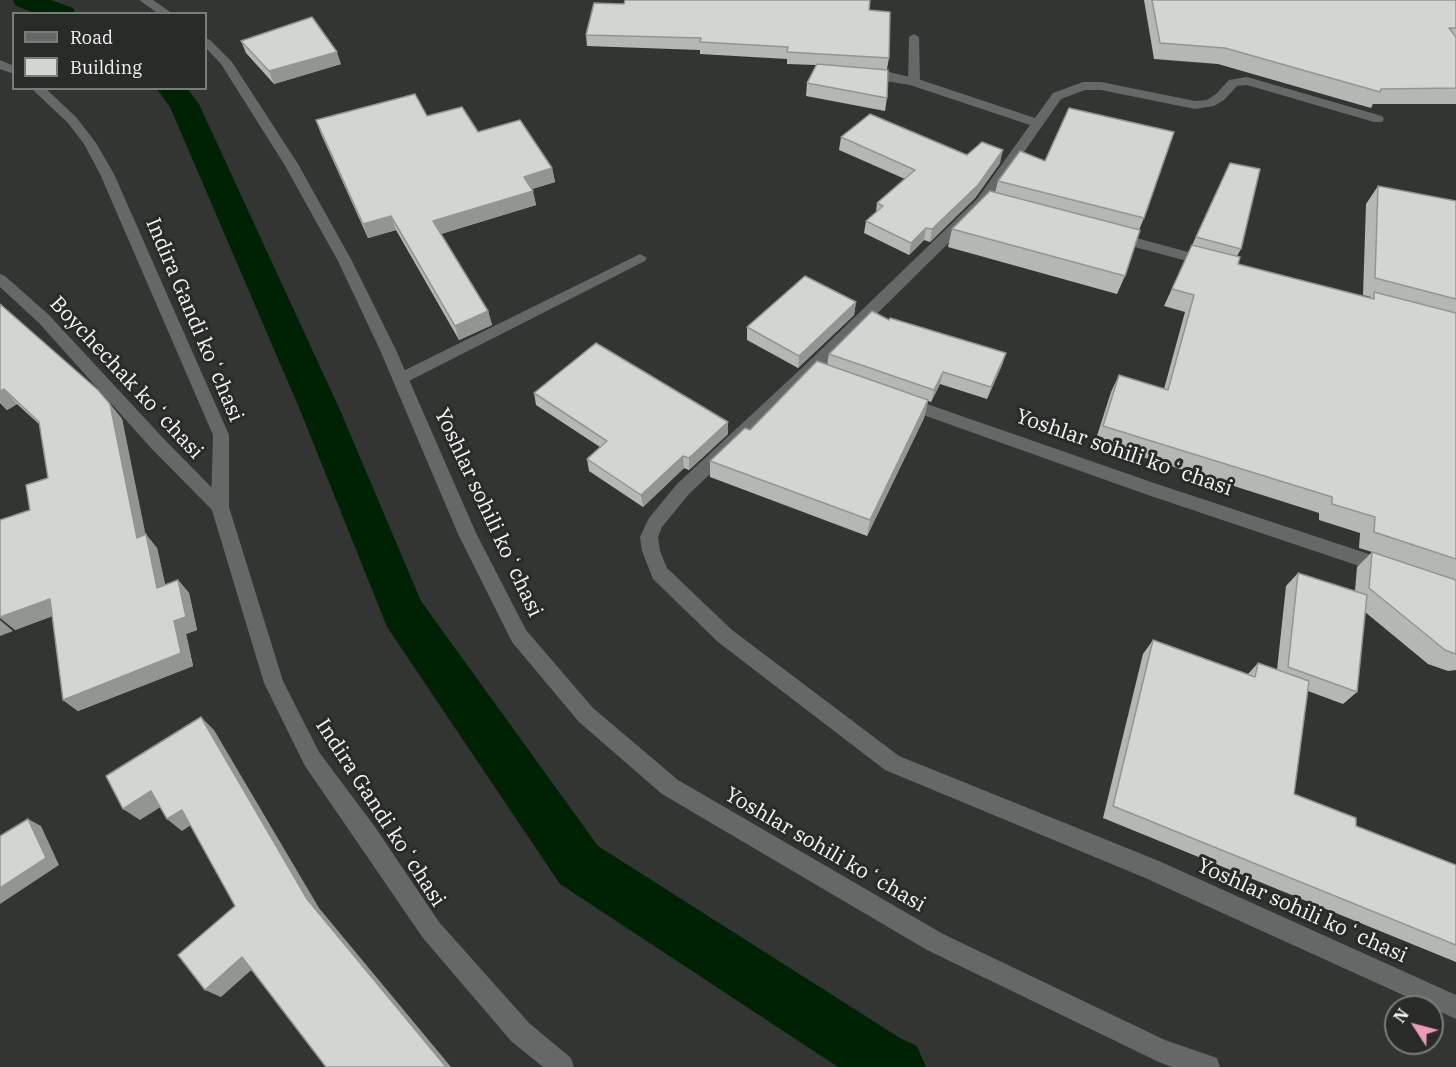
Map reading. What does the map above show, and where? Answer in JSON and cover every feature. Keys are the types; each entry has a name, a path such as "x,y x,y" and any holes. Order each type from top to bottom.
{"street":[{"path":"145,0 165,12"},
{"name":"Yoshlar sohili koʻchasi","path":"207,43 226,62 291,164 345,261 400,379 467,534 519,636 586,715 670,787 935,942 1161,1051 1208,1067"},
{"path":"843,73 889,76 914,82 1038,123"},
{"name":"Yoshlar sohili koʻchasi","path":"1378,119 1247,81 1233,83 1220,97 1210,103 1195,105 1101,86 1083,86 1058,96 1038,123 988,204 683,489 655,523 649,537 651,551 660,573 725,636 892,763 1151,869 1456,1007"},
{"name":"Indira Gandi koʻchasi","path":"39,90 72,120 90,143 112,185 221,435 220,507 274,683 312,759 431,930 520,1032 562,1067"},
{"path":"1097,233 1225,266"},
{"name":"Boychechak koʻchasi","path":"0,279 44,319 157,443 220,507"},
{"path":"811,369 833,377"},
{"name":"Yoshlar sohili koʻchasi","path":"888,396 1151,489 1400,571"}],"lane":[{"path":"914,37 914,82"},
{"path":"400,379 639,258"}],"building":[{"path":"625,0 870,0 869,10 890,12 889,58 787,52 788,47 700,42 701,38 586,35 594,3 624,4"},
{"path":"1152,0 1456,0 1456,28 1449,28 1456,37 1456,88 1381,89 1380,92 1225,48 1160,43"},
{"path":"312,17 337,52 269,71 241,41"},
{"path":"817,64 888,70 887,98 807,83"},
{"path":"415,94 427,116 462,107 478,132 520,120 552,168 524,177 533,191 433,221 488,311 455,326 391,216 363,224 316,120"},
{"path":"1069,108 1174,132 1144,218 998,181 1020,151 1045,161"},
{"path":"870,114 967,155 982,142 1003,150 978,185 932,229 926,228 911,243 866,221 883,206 877,203 915,170 841,137"},
{"path":"1230,163 1260,169 1241,249 1196,237"},
{"path":"1378,186 1456,201 1456,299 1375,278"},
{"path":"990,191 1140,230 1125,276 952,229"},
{"path":"1192,245 1240,257 1238,264 1374,299 1374,292 1456,313 1456,559 1374,532 1375,517 1332,504 1332,497 1103,426 1119,375 1168,390 1194,295 1172,289"},
{"path":"805,276 856,302 799,356 747,327"},
{"path":"0,304 98,390 110,404 137,538 146,534 157,588 178,580 186,617 174,621 181,653 63,700 50,599 0,617 0,520 30,510 26,485 48,478 39,422 4,389 0,391"},
{"path":"872,311 889,320 890,318 1006,353 991,387 943,372 934,390 829,354"},
{"path":"596,343 728,422 689,458 683,456 641,495 587,459 607,441 534,393"},
{"path":"817,361 928,400 870,520 710,461 745,428 750,430"},
{"path":"1372,552 1456,580 1456,654 1445,650 1369,588"},
{"path":"1298,573 1367,595 1357,692 1288,667"},
{"path":"1153,640 1255,677 1258,663 1309,681 1294,794 1356,818 1356,826 1456,865 1456,945 1113,806"},
{"path":"201,717 307,899 446,1067 326,1067 242,957 205,990 178,955 235,906 182,810 167,819 151,791 123,809 106,776"},
{"path":"28,819 46,858 0,888 0,836"}],"waterway":[{"path":"26,0 58,12"},
{"path":"172,90 184,104 320,410 403,613 579,865 879,1059 896,1067"}]}
